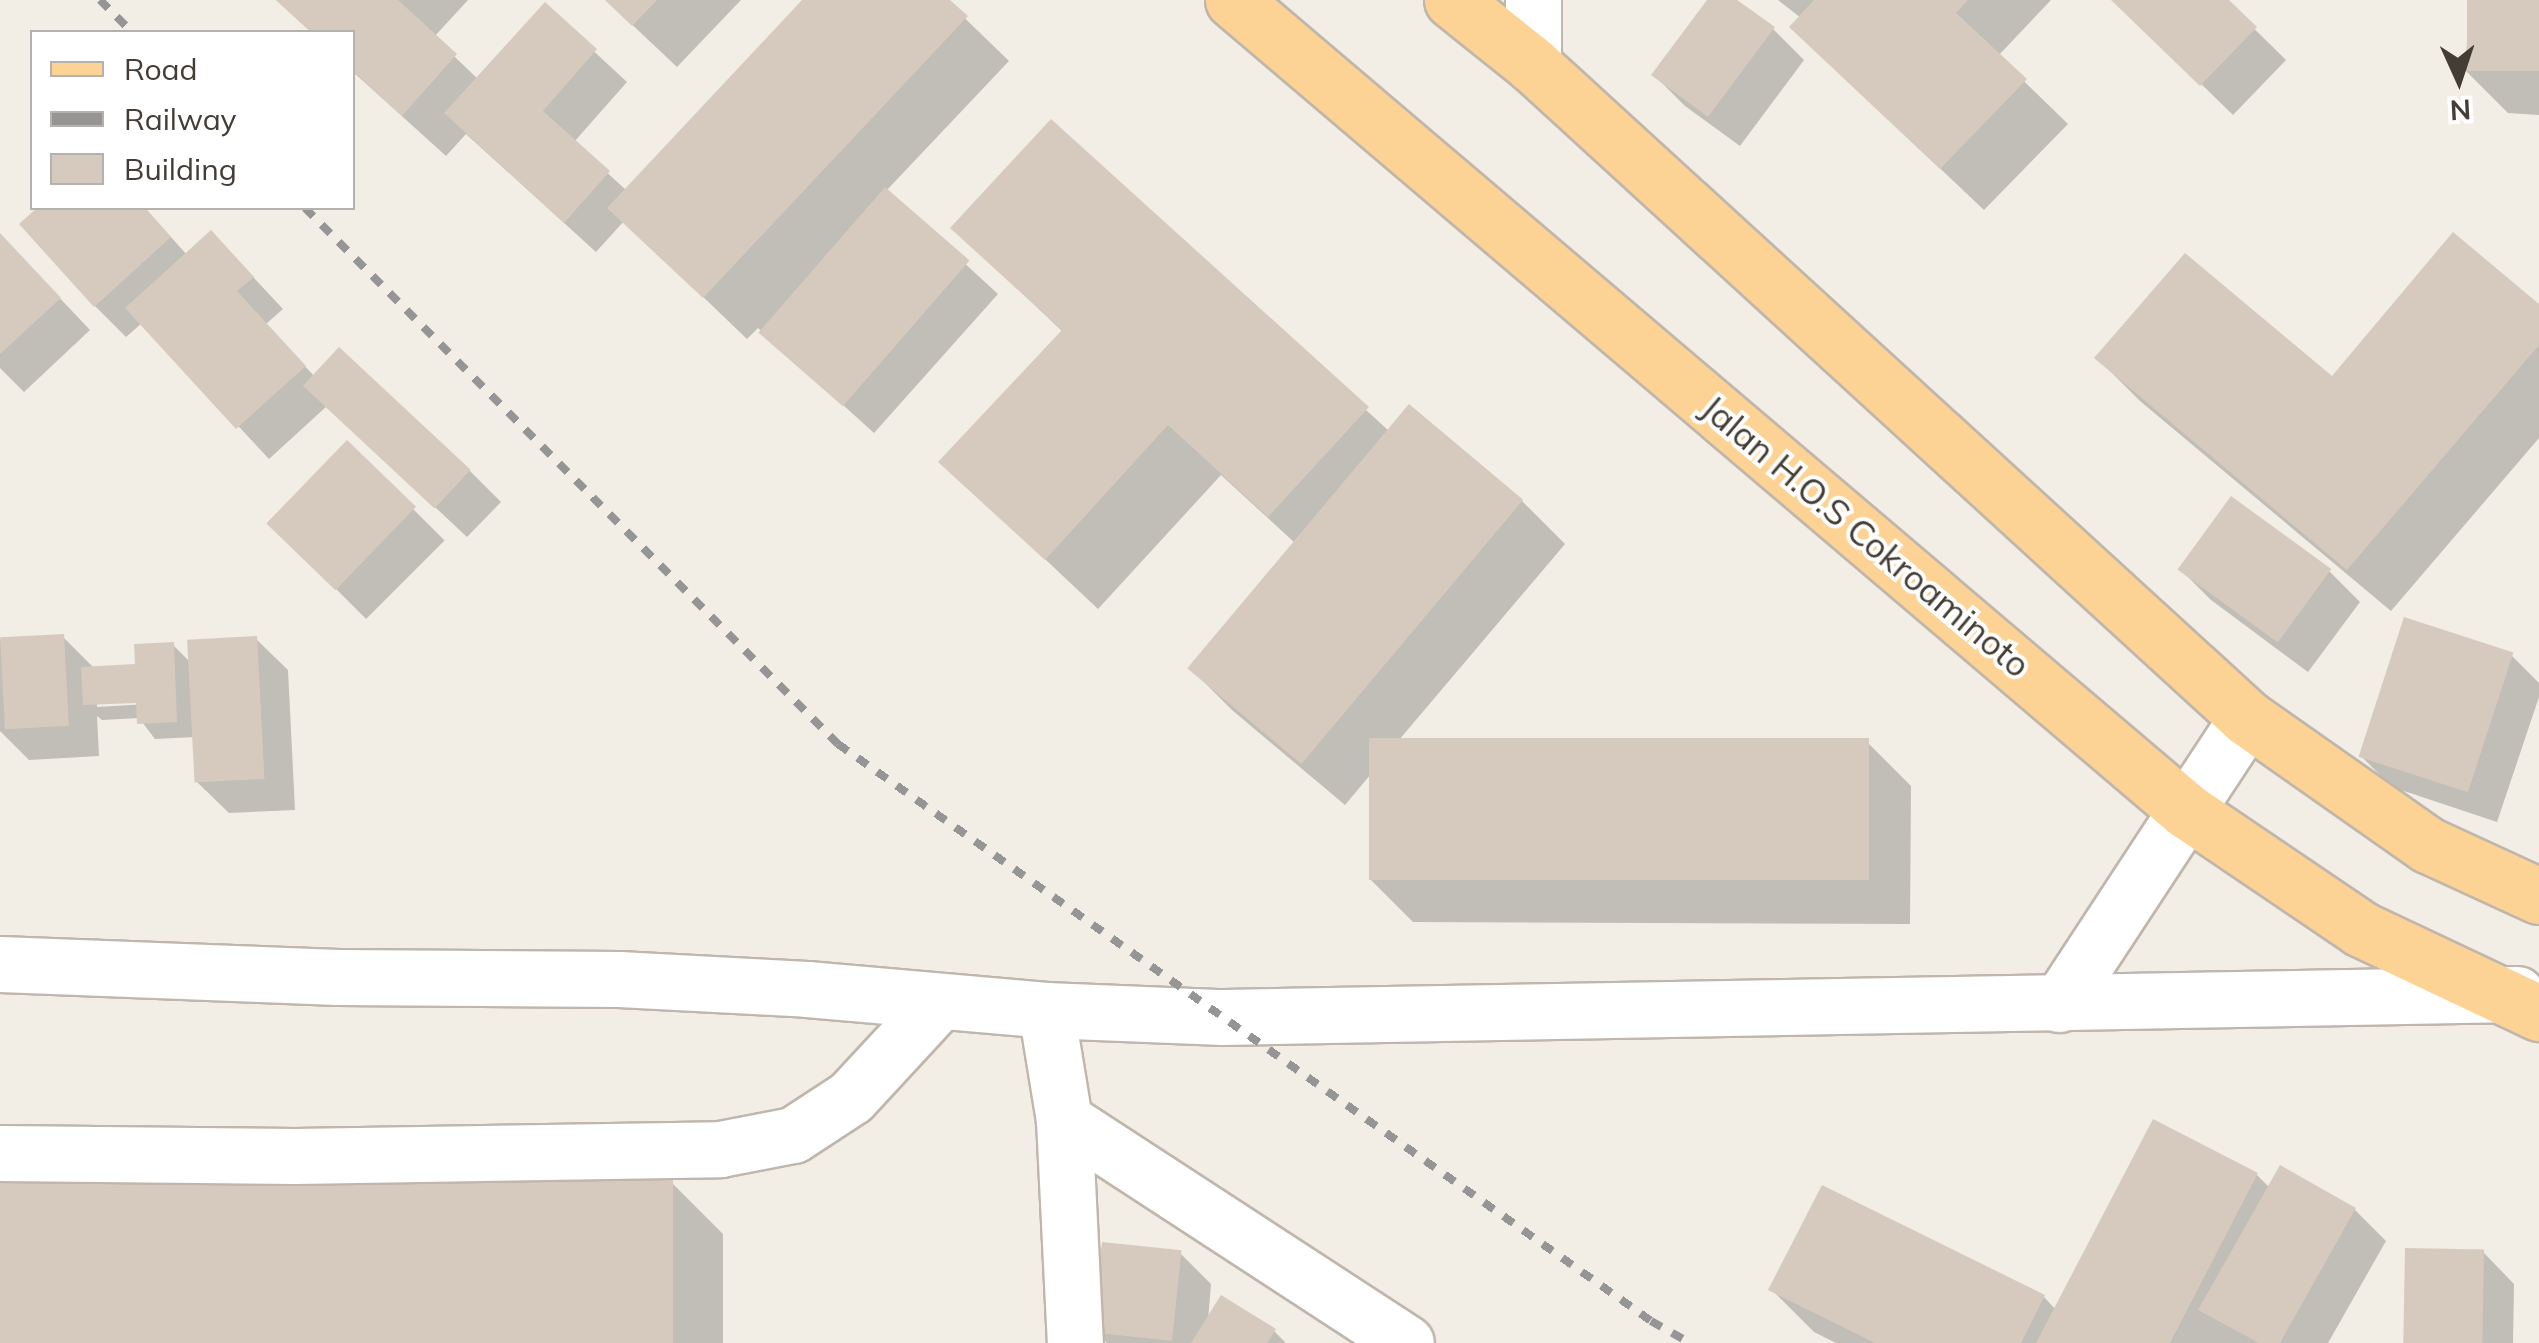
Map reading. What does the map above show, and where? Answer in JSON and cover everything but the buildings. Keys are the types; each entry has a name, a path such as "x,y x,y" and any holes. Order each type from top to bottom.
{"main road":[{"name":"Jalan H.O.S Cokroaminoto","path":"1233,0 2187,811 2361,928 2527,1000"},
{"path":"1452,0 1532,65 2247,718 2428,845 2539,896"}],"street":[{"path":"1532,65 1533,0"},
{"path":"2059,1004 2247,718"},
{"path":"0,964 338,977 618,979 1046,1010 1223,1017 2527,1000"},
{"path":"0,1153 295,1156 720,1149 793,1135 852,1098 940,1000"},
{"path":"1046,1010 1064,1120 1075,1343"},
{"path":"1064,1120 1406,1343"}],"railway":[{"path":"100,0 130,30"},
{"path":"307,210 838,744 1651,1321 1690,1343"}]}
